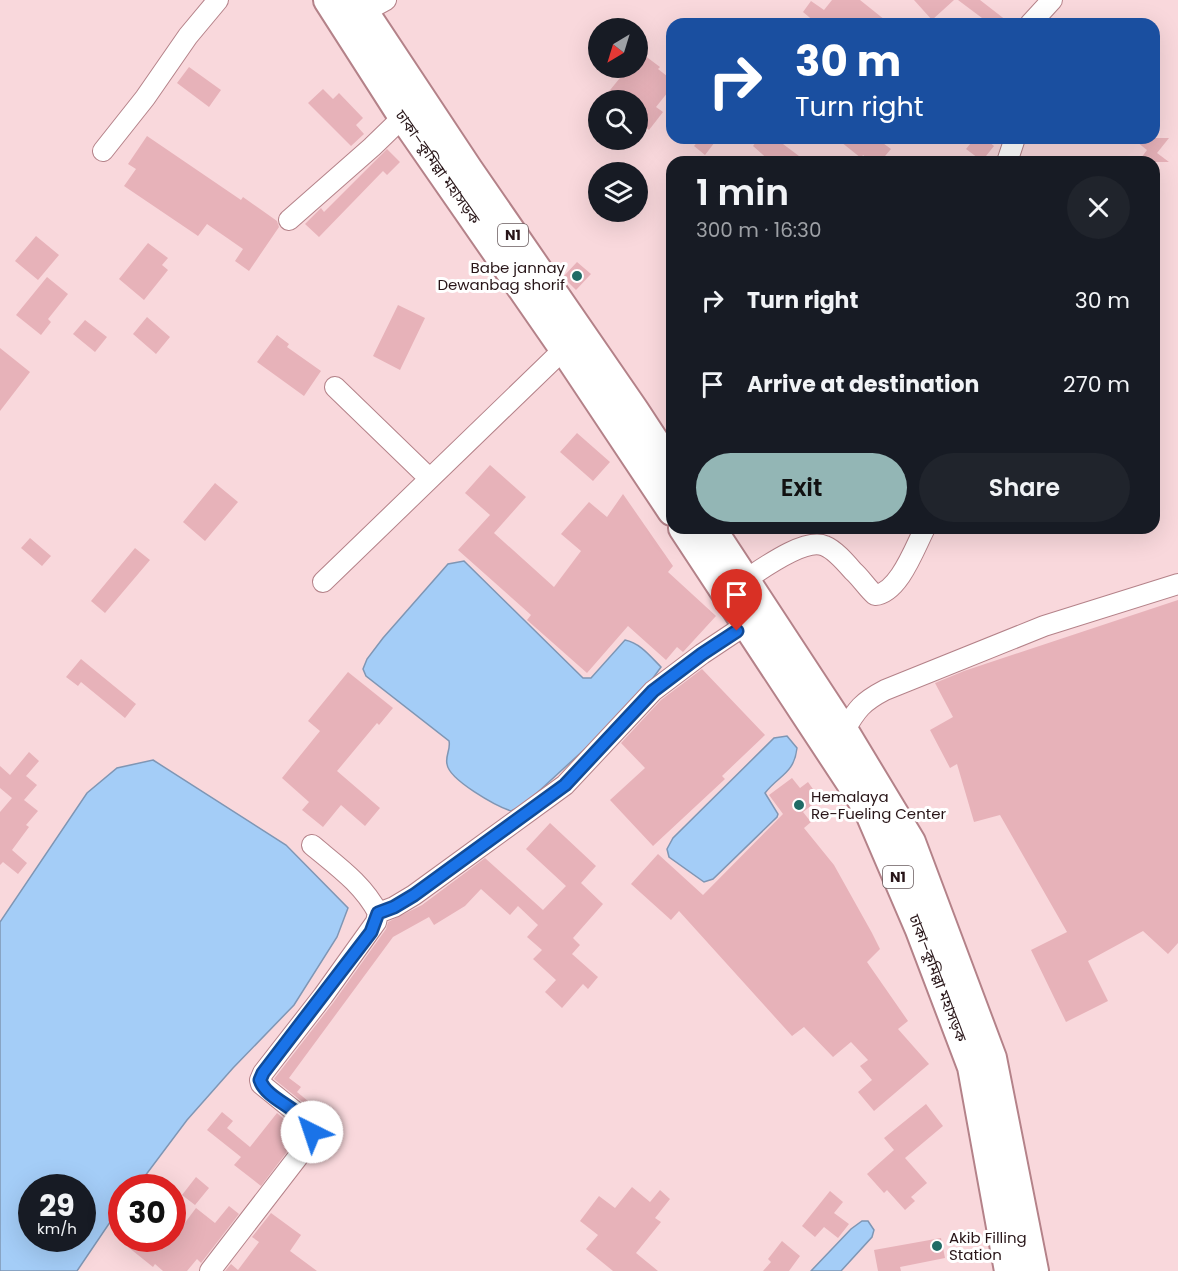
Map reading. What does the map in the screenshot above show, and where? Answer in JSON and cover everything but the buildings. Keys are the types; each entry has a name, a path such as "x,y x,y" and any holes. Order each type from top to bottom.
{"highway":[{"name":"ঢাকা–কুমিল্লা মহাসড়ক","path":"328,0 403,117 564,348 666,502"},
{"name":"ঢাকা–কুমিল্লা মহাসড়ক","path":"369,4 468,169 666,459"},
{"name":"ঢাকা–কুমিল্লা মহাসড়ক","path":"687,534 868,808 920,930 972,1067 1009,1271"},
{"name":"ঢাকা–কুমিল্লা মহাসড়ক","path":"715,534 844,731 911,842 992,1058 1034,1271"}],"street":[{"path":"103,151 145,98 188,36 218,0"},
{"path":"1036,18 1052,0"},
{"path":"289,220 403,117"},
{"path":"323,582 564,348"},
{"path":"335,387 429,478"},
{"path":"745,580 794,550 811,544 824,546 840,558 875,595 881,594 888,591 904,570 922,534"},
{"path":"844,731 854,713 867,699 885,690 1044,626 1178,584"},
{"path":"378,913 414,895 542,804 584,766 653,691 747,624"},
{"path":"210,1271 311,1140 311,1127 261,1084 263,1073 371,932 378,913 370,898 353,879 312,845"}],"water":[{"path":"464,561 583,678 591,678 625,640 640,647 661,667 645,689 600,735 525,804 511,811 464,785 447,764 449,741 366,676 363,669 367,659 383,638 448,564"},
{"path":"787,736 797,748 793,763 765,793 778,814 777,817 713,879 704,882 669,857 667,849 673,838 774,738"},
{"path":"153,760 286,845 348,908 337,937 294,1005 187,1120 146,1174 108,1174 108,1225 96,1243 96,1174 18,1174 18,1252 90,1252 77,1271 0,1271 0,922 87,793 117,768"},
{"path":"862,1221 868,1221 874,1230 872,1237 841,1271 811,1271 851,1229"}],"place":[{"name":"Babe jannay Dewanbag shorif","path":"577,276"},
{"name":"Hemalaya Re-Fueling Center","path":"799,805"},
{"name":"Akib Filling Station","path":"937,1246"}],"route":[{"path":"312,1132 311,1127 265,1089 260,1080 371,932 378,913 414,895 542,804 584,766 653,691 737,631"}]}
